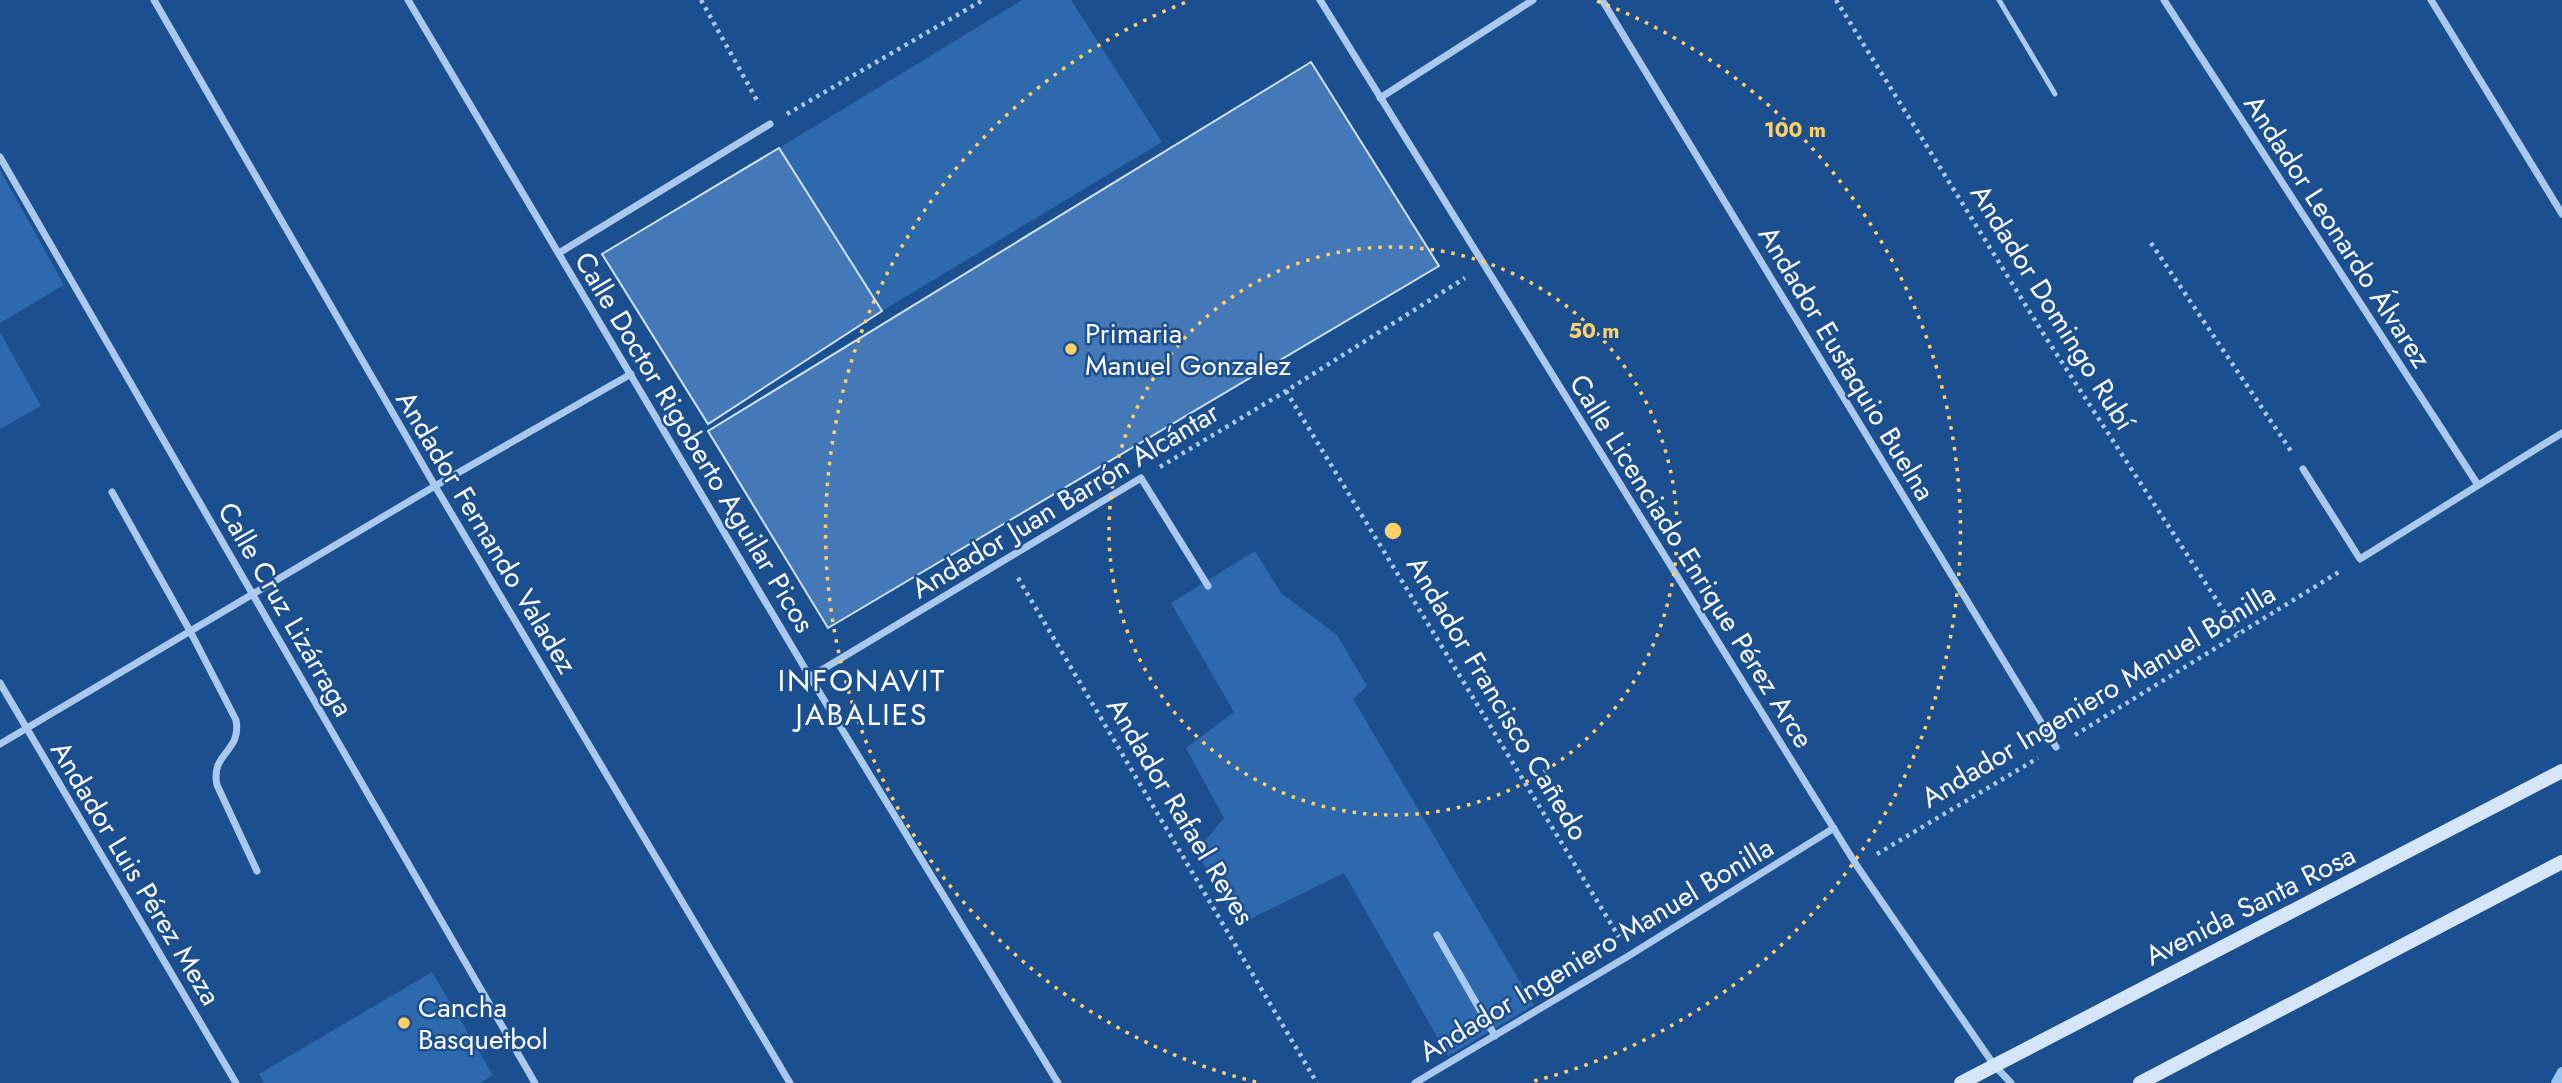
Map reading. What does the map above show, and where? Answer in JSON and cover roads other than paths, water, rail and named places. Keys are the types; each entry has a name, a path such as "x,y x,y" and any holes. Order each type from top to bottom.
{"main road":[{"name":"Avenida Santa Rosa","path":"1961,1083 2562,771"},
{"path":"2140,1083 2562,862"}],"street":[{"name":"Andador Fernando Valadez","path":"154,0 435,486 790,1083"},
{"name":"Calle Doctor Rigoberto Aguilar Picos","path":"408,0 810,677 1058,1083"},
{"name":"Calle Licenciado Enrique Pérez Arce","path":"1320,0 1483,267 1857,866 1994,1065 2011,1083"},
{"path":"1380,98 1533,0"},
{"name":"Andador Eustaquio Buelna","path":"1602,0 2056,747"},
{"name":"Andador Leonardo Álvarez","path":"2164,0 2478,485"},
{"path":"2431,0 2562,214"},
{"path":"559,253 770,124"},
{"name":"Calle Cruz Lizárraga","path":"0,157 535,1083"},
{"path":"0,744 435,486 631,374"},
{"path":"2303,469 2360,559 2562,433"},
{"name":"Andador Juan Barrón Alcántar","path":"810,677 1141,478 1208,586"},
{"path":"111,492 190,631 236,720 238,732 234,744 219,760 214,772 217,785 257,871"},
{"name":"Andador Luis Pérez Meza","path":"0,683 236,1083"},
{"name":"Andador Ingeniero Manuel Bonilla","path":"1415,1083 1630,955 1834,828"},
{"path":"1437,934 1495,1036"}],"lane":[{"path":"2000,0 2055,94"}],"waterway":[{"path":"2556,1083 2562,1072"}],"place":[{"name":"Primaria Manuel Gonzalez","path":"1071,349"},
{"name":"Cancha Basquetbol","path":"404,1023"}],"district":[{"name":"INFONAVIT JABALIES","path":"862,698"}]}
